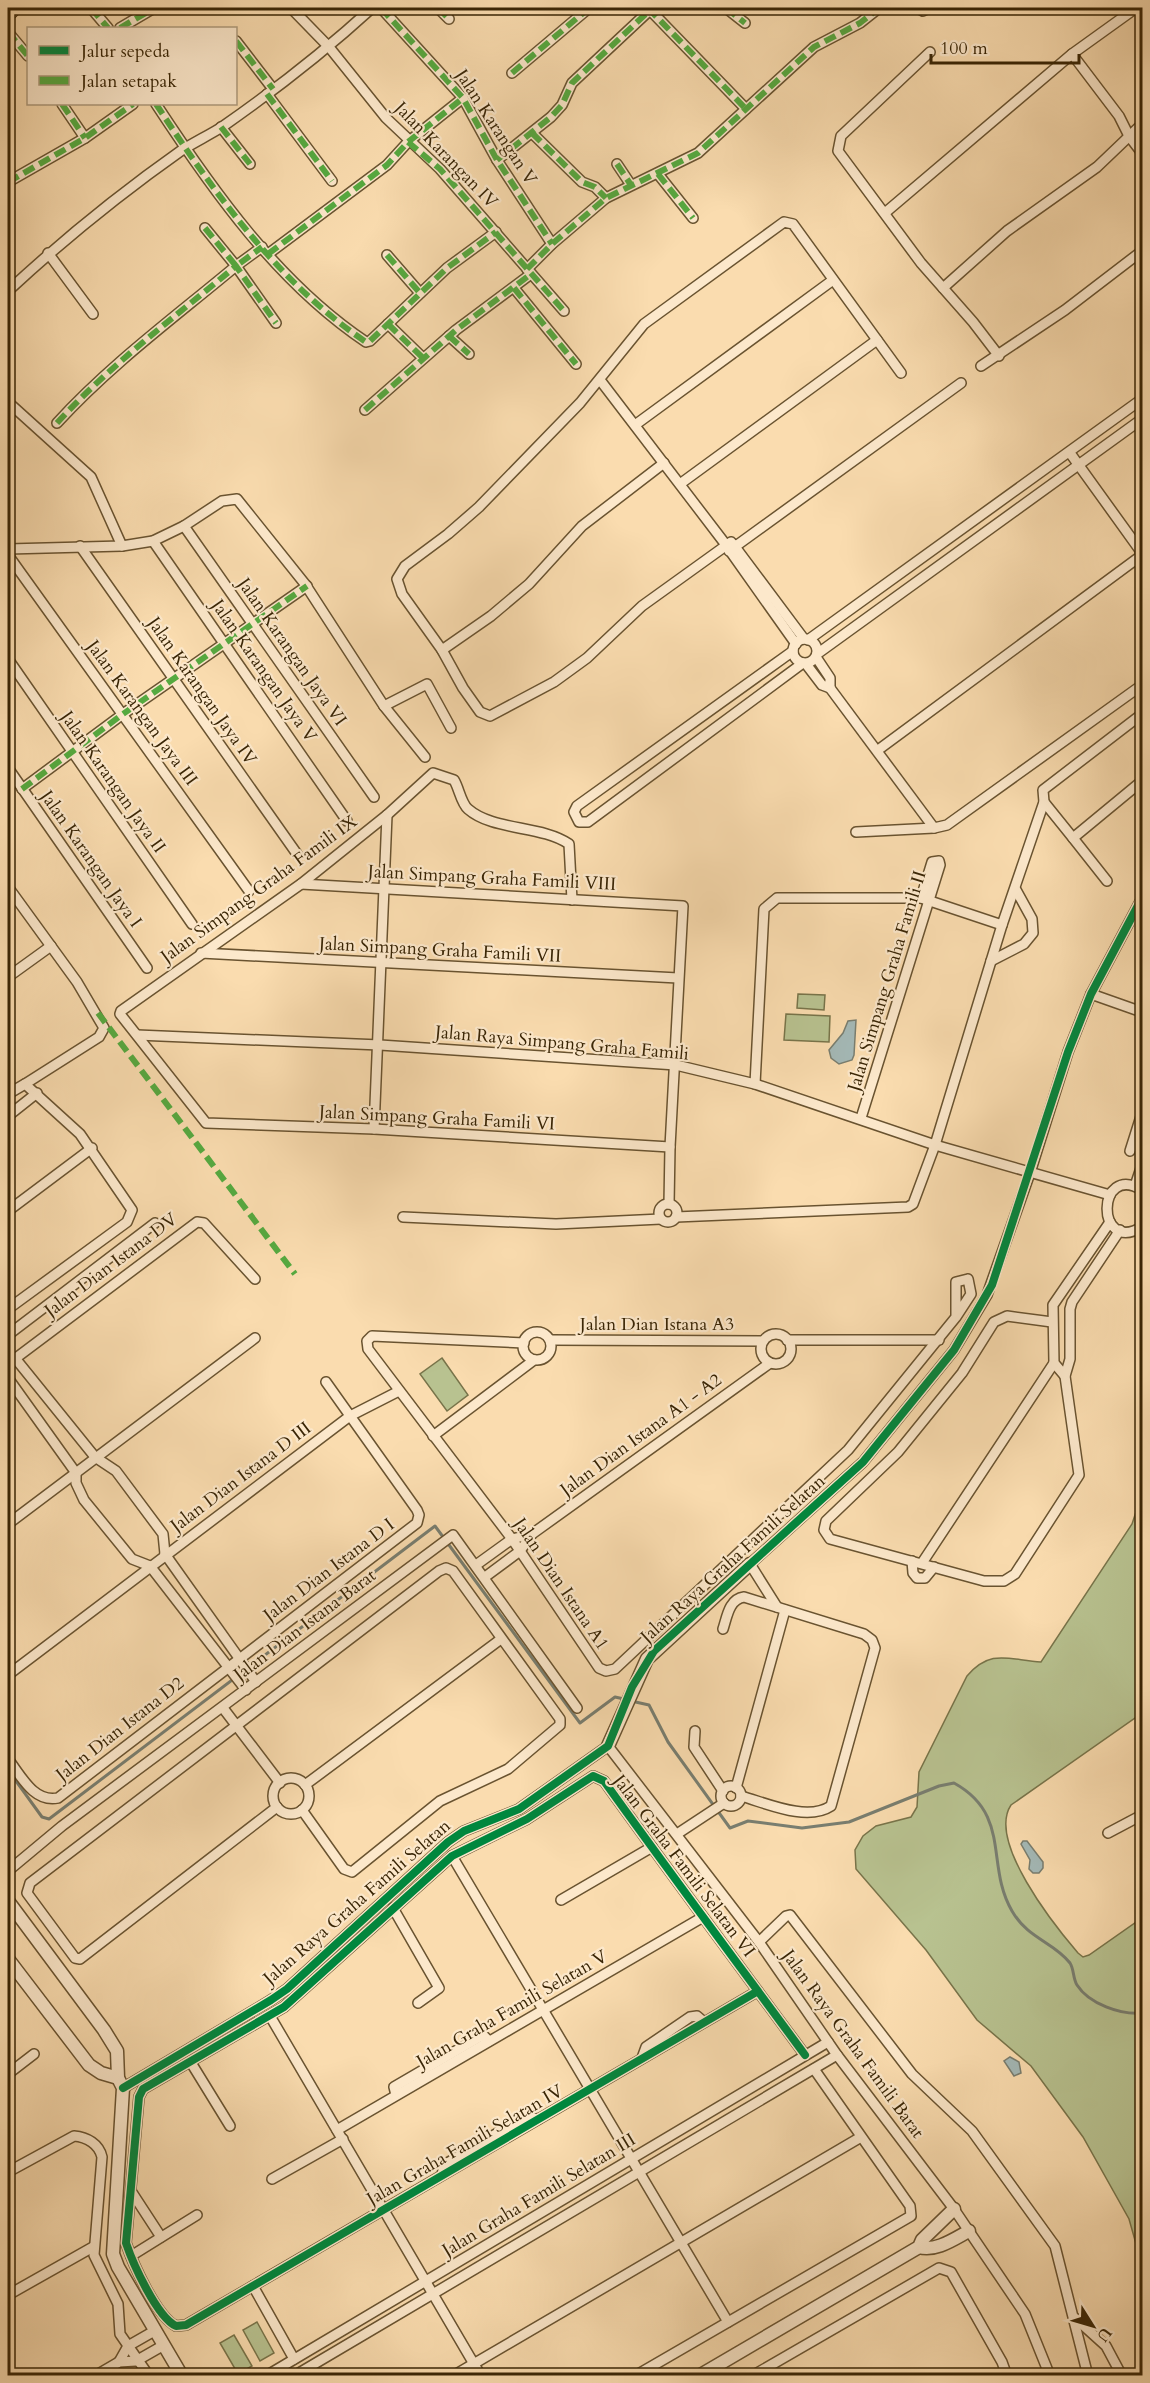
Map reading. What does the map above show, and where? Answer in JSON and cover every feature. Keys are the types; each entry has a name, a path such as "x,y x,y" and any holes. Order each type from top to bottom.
{"main road":[{"path":"8,14 14,8"}],"street":[{"path":"91,8 107,27"},
{"path":"122,27 154,8"},
{"name":"Jalan Karangan IV","path":"291,8 329,47 408,142 440,169 564,311"},
{"path":"8,291 48,253 123,193 185,148 221,127 270,92 329,47 372,8"},
{"name":"Jalan Karangan V","path":"381,8 463,98 497,160 552,244"},
{"path":"438,8 449,19"},
{"path":"512,73 590,8"},
{"path":"726,8 745,23"},
{"path":"365,410 449,336 514,288 552,244 606,198 698,153 820,42 860,23 879,8"},
{"path":"918,8 923,10 929,8"},
{"path":"886,212 1072,54 1136,8"},
{"path":"497,160 532,133 562,105 572,83 649,9 746,109"},
{"path":"8,32 27,55"},
{"path":"237,42 332,181"},
{"path":"930,52 841,136 837,146 840,157 999,356"},
{"path":"1072,54 1119,116 1129,136 1143,153"},
{"path":"57,423 81,396 134,349 236,266 265,250 387,165 408,142 463,98"},
{"path":"63,105 85,138"},
{"path":"8,182 85,138 133,105"},
{"path":"157,105 185,148 265,250 325,312 361,339 370,341 447,268 496,232"},
{"path":"943,288 1007,231 1097,167 1143,124"},
{"path":"221,127 250,164"},
{"path":"532,133 582,182 595,187 606,198"},
{"path":"617,164 631,186"},
{"path":"658,174 693,218"},
{"path":"901,373 793,224 784,222 644,324 600,380 479,507 400,572 397,579 402,594 442,650 477,708 485,715 495,715 554,682 587,658 642,606 961,383"},
{"path":"206,228 276,323"},
{"path":"981,366 1065,310 1143,251"},
{"path":"48,253 93,314"},
{"path":"387,255 420,293"},
{"path":"635,425 833,280"},
{"path":"514,288 576,364"},
{"path":"388,324 423,358"},
{"path":"449,336 469,354"},
{"path":"680,484 877,340"},
{"path":"600,380 729,545 800,644 798,661 805,664 822,685 830,688 934,828"},
{"path":"1143,399 578,806 574,812 579,822 588,822 1143,419"},
{"path":"8,402 91,477 122,546"},
{"path":"878,750 1143,554 1070,453"},
{"path":"442,650 491,616 529,584 582,526 664,463"},
{"path":"8,549 122,546 153,541 184,526 222,501 234,498 238,500 306,586 384,706 425,757"},
{"name":"Jalan Karangan Jaya VI","path":"184,526 374,797"},
{"name":"Jalan Karangan Jaya V","path":"153,541 346,821"},
{"name":"Jalan Karangan Jaya IV","path":"80,546 297,854"},
{"name":"Jalan Karangan Jaya III","path":"8,555 249,891"},
{"path":"22,789 173,678 306,586"},
{"path":"800,644 815,645 817,656 830,678 830,688"},
{"name":"Jalan Karangan Jaya II","path":"8,659 192,924"},
{"path":"384,706 427,684 451,728"},
{"path":"855,832 934,828 947,825 1143,686"},
{"path":"1107,881 1044,802 1041,794 1047,785 1143,714"},
{"name":"Jalan Karangan Jaya I","path":"8,768 147,968"},
{"name":"Jalan Simpang Graha Famili IX","path":"202,1121 121,1015 121,1011 302,884 387,815 428,775 442,774 454,780 470,811 490,819 554,835 569,844 572,900"},
{"path":"1073,838 1143,781"},
{"path":"403,1217 556,1224 661,1219 667,1222 676,1217 908,1207 917,1198 1002,925 1016,890 1044,802"},
{"path":"374,1129 380,1045 387,815"},
{"name":"Jalan Simpang Graha Famili VIII","path":"302,884 681,904 684,908 678,978"},
{"path":"8,887 98,1013 104,1028 99,1037 8,1094"},
{"path":"991,961 1024,944 1033,933 1032,919 1016,890"},
{"path":"755,1084 764,909 767,904 777,898 925,899 1002,925"},
{"name":"Jalan Raya Graha Famili Selatan","path":"120,2083 287,1989 448,1842 464,1831 519,1809 608,1746 632,1687 654,1650 863,1462 954,1350 992,1285 1068,1052 1091,994 1143,898"},
{"name":"Jalan Simpang Graha Famili II","path":"861,1118 925,899"},
{"path":"8,977 51,946"},
{"name":"Jalan Simpang Graha Famili VII","path":"201,953 678,978"},
{"path":"676,1217 677,1212 669,1204 678,978"},
{"path":"1091,994 1143,1012"},
{"name":"Jalan Raya Simpang Graha Famili","path":"137,1035 380,1045 676,1065 755,1084 935,1144 1110,1195"},
{"path":"8,1309 130,1218 131,1207 92,1148 68,1120 23,1084"},
{"path":"8,1116 37,1094"},
{"path":"1130,1151 1143,1113"},
{"name":"Jalan Simpang Graha Famili VI","path":"202,1121 208,1124 374,1129 670,1147"},
{"path":"8,1211 92,1148"},
{"path":"1140,1230 1120,1230 1110,1222 1106,1208 1110,1195 1121,1187 1139,1188 1143,1165"},
{"path":"661,1219 660,1209 669,1204"},
{"name":"Jalan Dian Istana DV","path":"9,1362 197,1222 204,1223 255,1279"},
{"path":"1065,1376 1054,1363 1052,1323 1055,1300 1110,1222"},
{"path":"8,1335 155,1223"},
{"path":"1052,1323 1007,1316 994,1322 962,1373 912,1436 826,1521 825,1530 830,1539 984,1581 1004,1581 1011,1578 1080,1472 1065,1376 1070,1359 1072,1302 1120,1230"},
{"name":"Jalan Dian Istana A1","path":"524,1343 372,1336 367,1341 368,1349 512,1539 598,1668 606,1671 615,1669 848,1450 956,1317"},
{"path":"433,1436 534,1360 548,1355 550,1340 546,1335 536,1332 530,1334 524,1343 525,1353 534,1360"},
{"path":"772,1334 783,1336 790,1345 788,1358 776,1364 770,1363 762,1356 763,1341 772,1334"},
{"path":"8,1524 255,1338"},
{"name":"Jalan Dian Istana A3","path":"550,1340 763,1341"},
{"path":"788,1340 939,1340"},
{"path":"934,1567 925,1578 917,1578 913,1573 917,1562 1054,1363 1070,1359"},
{"name":"Jalan Dian Istana D III","path":"9,1362 95,1457 116,1471 162,1534 165,1554 350,1416 399,1391"},
{"name":"Jalan Dian Istana A1 - A2","path":"485,1577 520,1551 532,1534 770,1363"},
{"path":"8,1378 76,1473 76,1483 84,1500 132,1559 150,1566 244,1687"},
{"name":"Jalan Dian Istana D I","path":"230,1669 417,1523 419,1515 417,1510 326,1382"},
{"name":"Jalan Dian Istana A1 - A2","path":"476,1565 512,1539 532,1534"},
{"name":"Jalan Dian Istana Barat","path":"8,1871 63,1826 223,1708 244,1687 453,1535 578,1708"},
{"path":"8,1675 165,1554 255,1680"},
{"path":"723,1804 728,1806 737,1804 781,1609 750,1564"},
{"path":"277,1808 80,1959 75,1958 27,1893 30,1883 440,1570 446,1568 453,1571 560,1719 560,1725 508,1769 440,1801 352,1872 344,1869 302,1810"},
{"path":"723,1629 732,1604 738,1598 744,1597 864,1634 872,1640 874,1656 831,1806 815,1812 802,1811 739,1792 732,1786 723,1791"},
{"path":"304,1785 501,1640"},
{"name":"Jalan Dian Istana D2","path":"8,1759 36,1795 48,1800 58,1798 230,1669"},
{"path":"223,1708 280,1783"},
{"path":"695,1731 694,1747 723,1791 723,1804"},
{"name":"Jalan Raya Graha Famili Barat","path":"608,1746 759,1942 837,2055 969,2231 1025,2314 1050,2376"},
{"name":"Jalan Graha Famili Selatan VI","path":"186,2325 176,2326 164,2318 130,2256 126,2243 140,2093 190,2061 284,2007 453,1856 527,1819 593,1776 604,1781 805,2055"},
{"path":"292,1779 304,1785 308,1798 302,1810 289,1814 277,1808 273,1794 280,1783 292,1779"},
{"path":"677,1834 723,1804"},
{"path":"1108,1833 1143,1815"},
{"path":"561,1900 652,1847"},
{"path":"453,1856 728,2322"},
{"path":"8,1900 113,2044 118,2058 120,2083 113,2254 118,2267 182,2376"},
{"path":"393,1908 439,1988 418,2003"},
{"path":"759,1942 786,1916 790,1915 912,2074 972,2131 1055,2247 1088,2376"},
{"name":"Jalan Graha Famili Selatan V","path":"337,2130 703,1917"},
{"path":"8,1959 89,2064 120,2083"},
{"name":"Jalan Graha Famili Selatan IV","path":"186,2325 758,1991"},
{"path":"270,2016 481,2376"},
{"name":"Jalan Graha Famili Selatan III","path":"266,2376 828,2042"},
{"path":"8,2074 34,2054"},
{"name":"Jalan Graha Famili Selatan III","path":"294,2376 837,2055"},
{"path":"190,2061 230,2126"},
{"path":"635,2376 911,2216 910,2206 814,2069"},
{"path":"8,2172 74,2136 86,2139 95,2145 102,2157 93,2247 118,2304 118,2329 136,2361 148,2376"},
{"path":"453,2376 861,2137"},
{"path":"272,2179 343,2139"},
{"path":"131,2191 161,2237"},
{"path":"699,2376 919,2247 922,2240 954,2210"},
{"path":"130,2256 197,2215"},
{"path":"919,2247 927,2249 936,2247 969,2231"},
{"path":"8,2295 93,2247"},
{"path":"757,2374 934,2270 945,2268 951,2271 1002,2362 1007,2376"},
{"path":"253,2286 294,2359"},
{"path":"1075,2318 1106,2346 1122,2376"},
{"path":"119,2362 128,2346 156,2330"},
{"path":"94,2376 119,2362 136,2361 164,2344"}],"green space":[{"path":"798,994 825,995 824,1010 797,1008"},
{"path":"786,1014 830,1016 829,1042 784,1040"},
{"path":"442,1358 468,1395 447,1411 420,1374"},
{"path":"1142,1494 1142,1713 1011,1805 1006,1821 1008,1839 1026,1882 1054,1923 1083,1957 1142,1918 1142,2265 1129,2219 1083,2137 1031,2066 977,2020 926,1950 856,1869 855,1850 863,1836 876,1826 911,1817 917,1807 919,1772 967,1676 976,1667 993,1659 1010,1658 1041,1662 1132,1524"},
{"path":"257,2322 274,2353 260,2361 243,2330"},
{"path":"234,2335 252,2366 238,2374 220,2343"}],"shaded area":[{"path":"856,1020 854,1055 852,1060 839,1064 831,1058 829,1050 843,1033 848,1021"},
{"path":"1027,1841 1043,1862 1043,1868 1039,1873 1033,1873 1029,1869 1030,1860 1021,1844"},
{"path":"1010,2057 1019,2062 1021,2073 1014,2076 1004,2061"}],"waterway":[{"path":"8,1770 42,1817 49,1819 435,1526 580,1723 615,1697 624,1699"},
{"path":"631,1701 649,1705 668,1742 730,1828 748,1821 802,1828 849,1822 939,1786 954,1783 972,1796 984,1810 991,1825 1004,1894 1018,1920 1064,1956 1071,1965 1077,1985 1089,1998 1115,2010 1142,2013"}],"marked path":[{"path":"91,8 107,27"},
{"path":"122,27 154,8"},
{"path":"381,8 463,98 497,160 552,244"},
{"path":"438,8 449,19"},
{"path":"512,73 589,8"},
{"path":"648,8 746,109"},
{"path":"726,8 745,23"},
{"path":"527,269 552,244 606,198 698,153 814,47 860,23 879,8"},
{"path":"918,8 923,11 929,8"},
{"path":"497,160 551,117 562,105 572,83 650,10"},
{"path":"8,32 27,55"},
{"path":"237,42 273,89"},
{"path":"267,94 332,181"},
{"path":"268,254 387,165 408,142 463,98"},
{"path":"63,105 85,138"},
{"path":"8,182 85,138 132,105"},
{"path":"157,105 200,170 249,234 304,292 366,342 370,341 447,268 496,232"},
{"path":"221,127 250,164"},
{"path":"532,133 582,182 595,187 606,198"},
{"path":"408,142 440,169 564,311"},
{"path":"617,164 631,185"},
{"path":"658,174 693,218"},
{"path":"205,228 236,266 262,247"},
{"path":"387,255 420,293"},
{"path":"57,423 121,361 236,266 276,323"},
{"path":"365,410 456,330 531,274"},
{"path":"514,288 576,364"},
{"path":"388,324 423,358"},
{"path":"449,336 469,354"},
{"path":"22,789 123,714 307,586"},
{"path":"98,1013 295,1274"}],"cycle path":[{"path":"123,2088 287,1989 448,1842 464,1831 519,1809 608,1746 632,1687 654,1651 863,1462 954,1350 992,1285 1068,1052 1091,994 1142,898"},
{"path":"758,1991 186,2325 176,2326 161,2312 134,2264 126,2243 139,2097 143,2089 284,2007 452,1856 527,1819 593,1776 604,1781 805,2055"}]}
